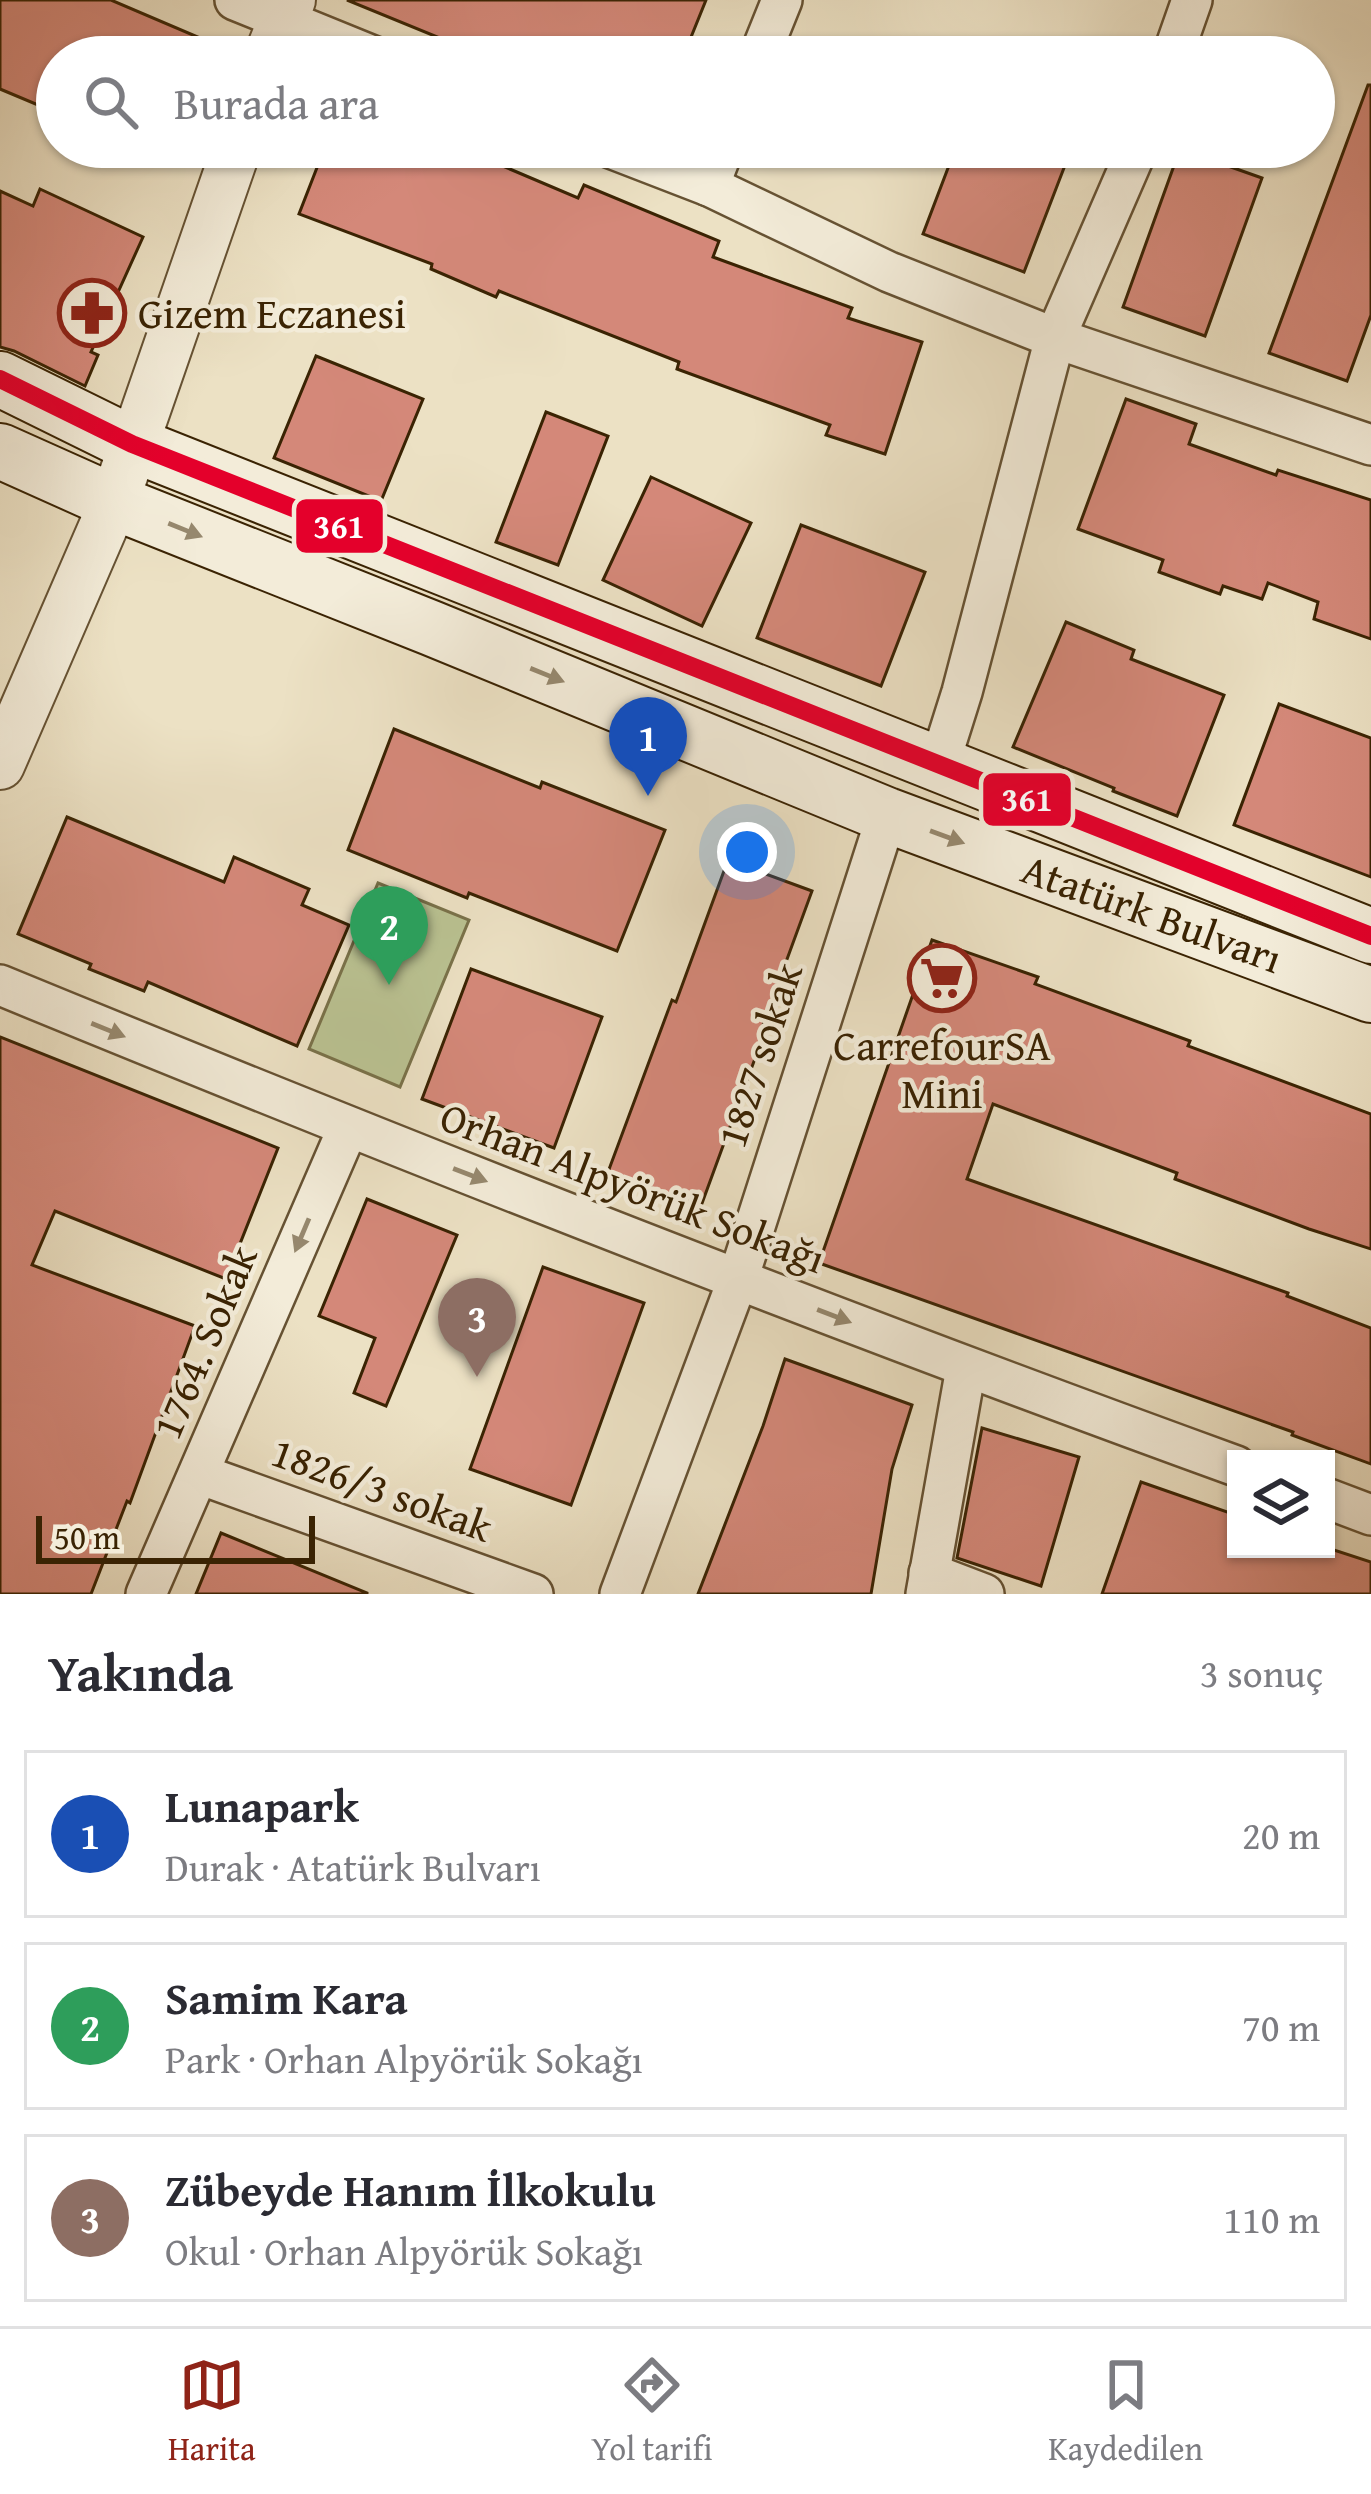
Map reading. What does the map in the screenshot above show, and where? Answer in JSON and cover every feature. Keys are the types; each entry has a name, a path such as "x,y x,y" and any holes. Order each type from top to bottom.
{"main road":[{"name":"Atatürk Bulvarı","path":"0,379 132,444 1371,936"},
{"name":"Atatürk Bulvarı","path":"0,452 887,815 1371,995"}],"street":[{"path":"235,0 280,26 311,36"},
{"path":"767,36 782,0"},
{"path":"1179,36 1192,0"},
{"path":"0,765 114,502 229,168"},
{"path":"662,168 890,272 1055,338 1371,445"},
{"path":"709,186 716,168"},
{"path":"939,765 1055,338 1129,168"},
{"name":"1827 sokak","path":"620,1594 738,1279 887,815"},
{"name":"Orhan Alpyörük Sokağı","path":"0,985 349,1128 966,1368 1227,1463"},
{"name":"1764. Sokak","path":"146,1594 349,1128"},
{"path":"966,1368 927,1584 984,1594"},
{"name":"1826/3 sokak","path":"199,1474 533,1594"},
{"path":"1335,1501 1371,1514"}],"green space":[{"path":"378,883 469,920 400,1087 309,1049"}],"building":[{"path":"0,0 111,0 195,36 36,36 36,104 0,89"},
{"path":"347,0 706,0 691,36 435,36"},
{"path":"1368,85 1371,315 1347,381 1269,353"},
{"path":"317,168 507,168 578,198 584,185 719,241 713,257 852,308 848,318 922,342 885,454 826,435 830,425 677,369 679,362 499,291 496,297 431,269 432,264 299,214"},
{"path":"948,168 1064,168 1024,272 923,234"},
{"path":"1173,168 1234,168 1262,178 1205,336 1123,307"},
{"path":"40,189 143,237 91,352 98,355 85,386 0,347 0,191 33,206"},
{"path":"316,356 423,399 381,501 274,458"},
{"path":"1126,399 1196,424 1189,444 1276,475 1278,470 1371,500 1371,639 1314,619 1318,602 1268,583 1262,599 1223,586 1220,594 1159,572 1163,560 1078,529"},
{"path":"546,412 608,436 558,565 496,542"},
{"path":"651,477 751,523 702,626 603,580"},
{"path":"801,525 925,572 881,686 757,638"},
{"path":"1066,622 1134,650 1131,659 1224,695 1177,816 1013,747"},
{"path":"1279,704 1371,738 1371,877 1234,825"},
{"path":"394,729 540,788 542,782 665,830 617,951 348,850"},
{"path":"67,817 224,882 234,857 309,889 302,905 349,925 297,1046 148,982 144,991 89,969 91,964 18,934"},
{"path":"728,860 812,891 701,1206 608,1172"},
{"path":"932,940 1038,977 1035,984 1371,1114 1371,1249 1175,1179 1177,1173 993,1104 967,1179 1288,1293 1371,1328 1371,1464 1293,1432 819,1263"},
{"path":"471,969 602,1017 554,1148 422,1099"},
{"path":"0,1037 278,1148 226,1279 55,1211 32,1265 195,1326 91,1594 0,1594"},
{"path":"367,1199 457,1235 386,1406 354,1393 375,1338 319,1316"},
{"path":"543,1267 644,1303 571,1505 470,1469"},
{"path":"785,1359 912,1405 892,1469 871,1594 698,1594 763,1426"},
{"path":"982,1428 1079,1457 1041,1586 957,1558"},
{"path":"1141,1482 1227,1512 1227,1558 1335,1558 1335,1550 1371,1562 1371,1594 1102,1594"},
{"path":"221,1533 367,1593 367,1594 196,1594"}],"transit line":[{"name":"361","path":"0,379 132,444 1371,936"}],"place":[{"name":"Gizem Eczanesi","path":"92,313"},
{"name":"Lunapark","path":"648,796"},
{"name":"CarrefourSA Mini","path":"942,978"},
{"name":"Samim Kara","path":"389,985"},
{"name":"Zübeyde Hanım İlkokulu","path":"477,1377"}]}
